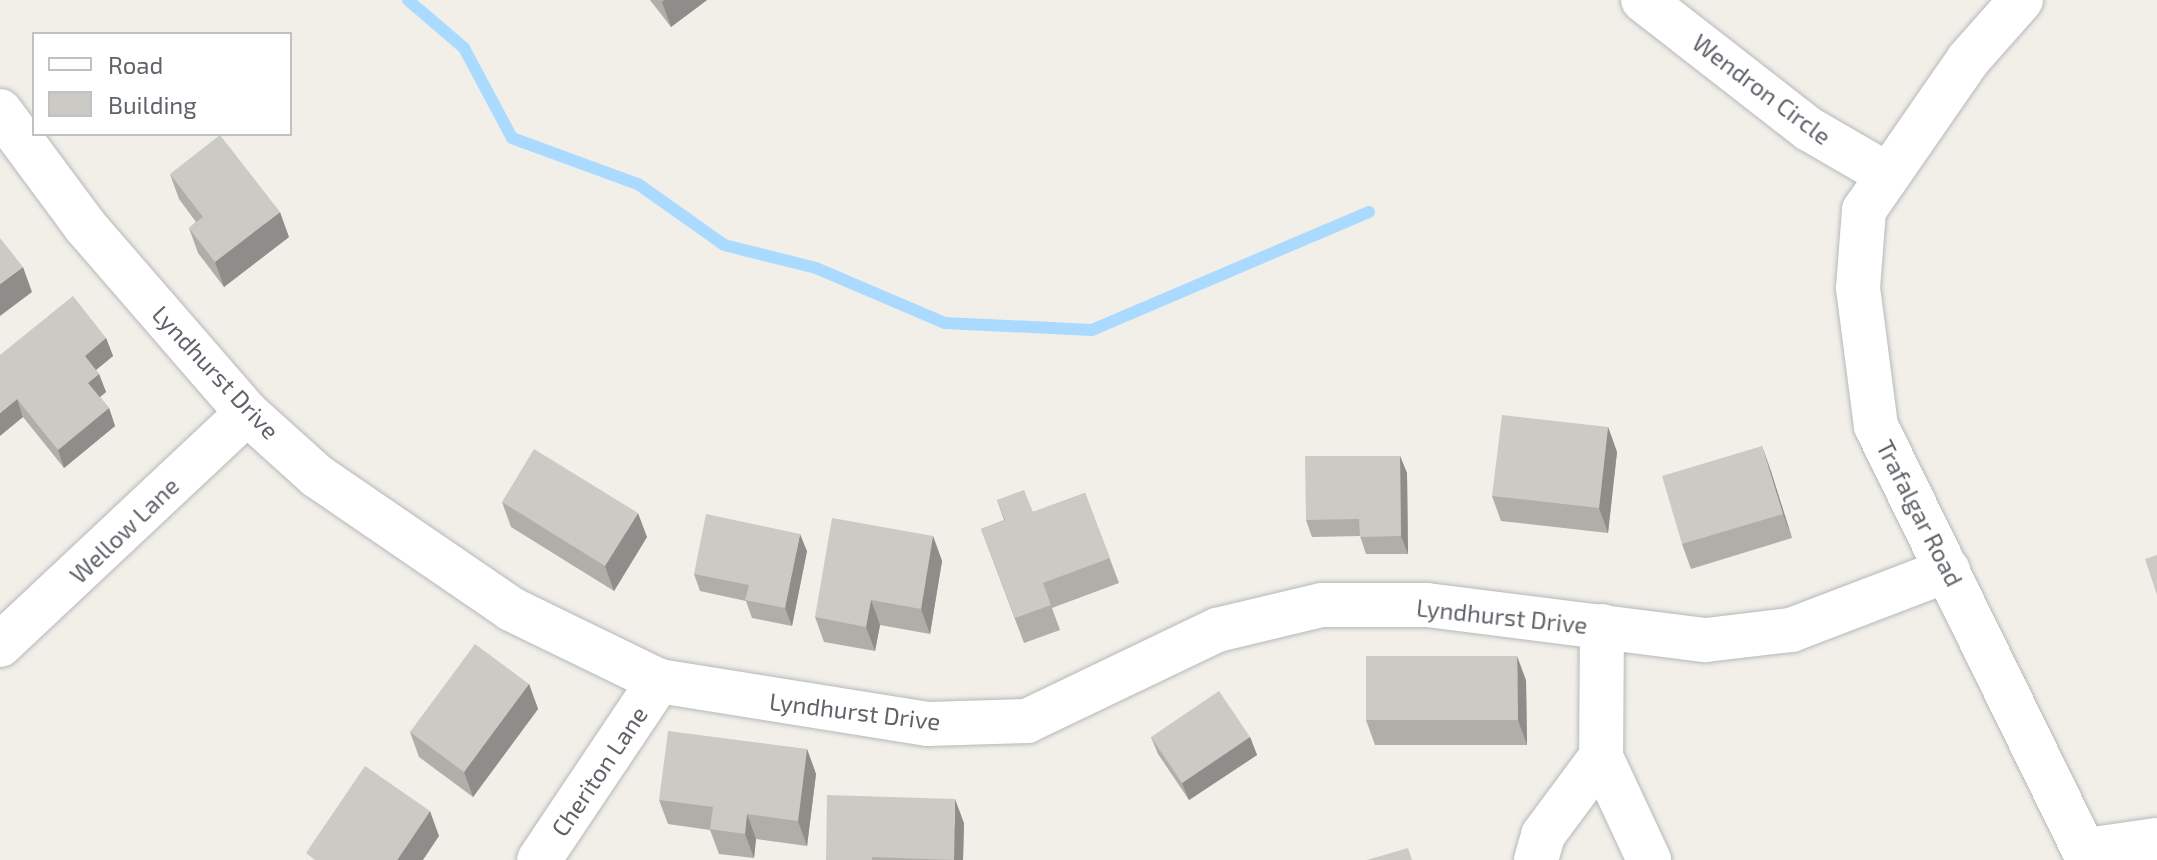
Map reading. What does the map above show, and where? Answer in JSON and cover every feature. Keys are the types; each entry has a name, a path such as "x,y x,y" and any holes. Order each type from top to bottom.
{"street":[{"name":"Wendron Circle","path":"1643,0 1809,129 1885,173"},
{"name":"Trafalgar Road","path":"2021,0 1885,173 1864,210 1858,288 1876,426 2088,855"},
{"name":"Lyndhurst Drive","path":"0,111 85,226 247,413 317,476 511,609 659,681 928,724 1027,721 1217,630 1322,605 1427,605 1706,640 1791,630 1948,570"},
{"name":"Wellow Lane","path":"0,645 247,413"},
{"path":"1602,626 1601,757 1649,860"},
{"name":"Cheriton Lane","path":"539,860 659,681"},
{"path":"1536,860 1543,835 1601,757"},
{"path":"2088,855 2157,840"}],"building":[{"path":"221,136 280,212 215,262 189,228 203,217 170,174"},
{"path":"0,238 23,267 0,284"},
{"path":"73,296 106,338 85,356 99,374 88,383 109,408 58,450 17,399 0,413 0,355"},
{"path":"1502,415 1608,427 1599,508 1492,496"},
{"path":"1762,446 1783,514 1682,544 1662,476"},
{"path":"534,449 638,513 605,566 502,502"},
{"path":"1305,456 1400,456 1401,536 1360,537 1359,519 1306,520"},
{"path":"1024,490 1033,512 1085,493 1110,558 1043,583 1051,605 1015,618 981,529 1005,520 997,500"},
{"path":"706,514 800,534 785,608 745,600 749,585 694,574"},
{"path":"832,518 933,536 921,609 871,600 866,627 815,617"},
{"path":"2157,555 2157,595 2145,559"},
{"path":"475,644 529,684 464,772 410,732"},
{"path":"1366,656 1517,656 1518,720 1366,720"},
{"path":"1219,691 1250,737 1182,783 1151,737"},
{"path":"668,731 807,749 798,821 747,814 745,834 710,829 713,807 659,800"},
{"path":"365,766 430,811 397,860 315,860 306,853"},
{"path":"827,795 955,799 954,860 872,857 872,860 826,860"},
{"path":"1408,848 1412,860 1367,860"}],"waterway":[{"path":"408,0 464,48 512,138 638,184 724,245 816,268 945,323 1092,330 1369,212"}]}
